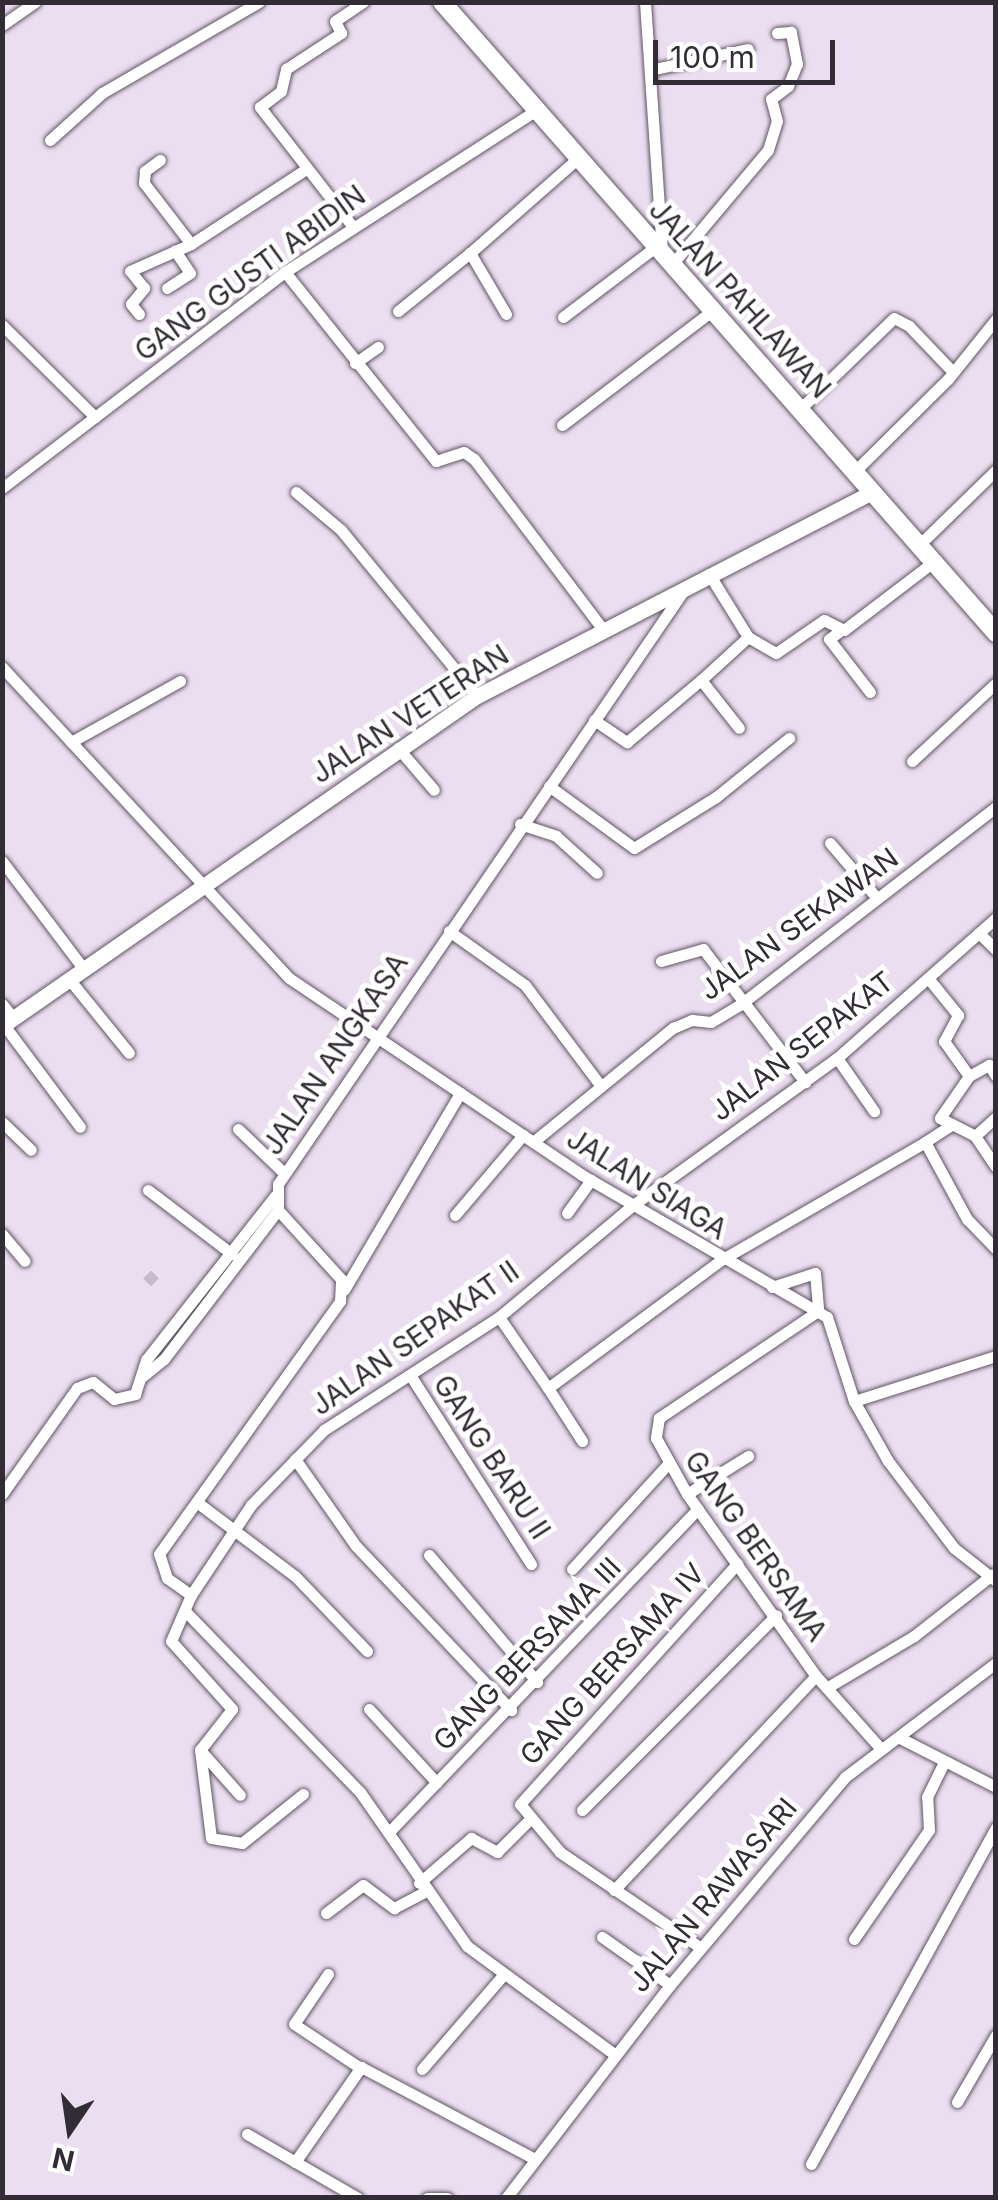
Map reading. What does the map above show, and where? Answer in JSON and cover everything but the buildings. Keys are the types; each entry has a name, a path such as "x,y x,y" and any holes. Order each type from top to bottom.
{"main road":[{"name":"JALAN PAHLAWAN","path":"442,2 936,560 996,633"}],"street":[{"path":"2,25 35,2"},
{"path":"50,140 102,93 259,2"},
{"path":"353,227 303,171 260,112 285,78 286,69 342,33 335,21 364,2"},
{"path":"645,2 665,252"},
{"path":"563,317 665,252 771,142 777,121 771,99 792,80 797,64 791,32 776,33"},
{"path":"650,70 748,49"},
{"name":"GANG GUSTI ABIDIN","path":"2,488 285,272 536,110"},
{"path":"398,312 578,158"},
{"path":"160,160 145,171 144,183 191,244"},
{"path":"139,314 130,304 144,288 130,271 191,244 303,171"},
{"path":"167,288 190,273 175,251"},
{"path":"470,253 506,314"},
{"path":"285,272 436,461 464,452 474,459 601,627"},
{"path":"562,426 714,308"},
{"path":"801,408 894,318 910,326 952,372"},
{"path":"856,470 952,372 996,318"},
{"path":"2,325 95,417"},
{"path":"355,363 378,347"},
{"path":"921,544 996,470"},
{"path":"296,492 341,530 476,696"},
{"name":"JALAN VETERAN","path":"7,1023 200,883 476,696 690,582 819,526 873,492"},
{"path":"870,692 830,639 936,560"},
{"path":"709,574 748,637 776,653 824,620 841,630"},
{"name":"JALAN ANGKASA","path":"278,1210 276,1195 284,1173 377,1041 520,824 690,582"},
{"path":"594,720 628,742 748,637"},
{"name":"JALAN SIAGA","path":"2,667 273,964 377,1041 591,1180 721,1260 818,1311"},
{"path":"701,680 740,728"},
{"path":"71,742 180,681"},
{"path":"912,761 996,684"},
{"path":"550,786 634,848 716,797 788,738"},
{"path":"398,748 434,790"},
{"name":"JALAN SEKAWAN","path":"455,1215 528,1138 685,1022 711,1022 741,1004 996,807"},
{"path":"520,824 556,836 597,873"},
{"path":"830,842 877,898"},
{"path":"2,861 83,968"},
{"name":"JALAN SEPAKAT","path":"633,1205 837,1058 996,918"},
{"path":"449,931 525,985 600,1085"},
{"path":"980,933 996,950"},
{"path":"661,961 703,949 741,1004 805,1082"},
{"path":"928,978 958,1015 944,1041 969,1076"},
{"path":"69,979 128,1053"},
{"path":"2,1004 7,1023 80,1127"},
{"path":"837,1058 874,1111"},
{"path":"993,1068 969,1076 941,1111 950,1126 975,1136 996,1167"},
{"path":"191,1595 167,1578 159,1554 342,1294 460,1093"},
{"path":"975,1136 996,1117"},
{"path":"2,1122 32,1150"},
{"path":"548,1388 721,1260 950,1126"},
{"path":"238,1129 284,1173"},
{"path":"925,1142 967,1219 996,1249"},
{"path":"567,1213 591,1180"},
{"path":"148,1190 234,1256"},
{"path":"234,1256 276,1195"},
{"name":"JALAN SEPAKAT II","path":"200,1750 232,1709 171,1641 187,1613 191,1595 235,1526 296,1459 368,1398 412,1378 499,1318 633,1205"},
{"path":"2,1494 77,1388 93,1382 114,1399 127,1400 144,1376 146,1360 278,1210 341,1279 342,1294"},
{"path":"2,1234 25,1261"},
{"path":"772,1287 815,1273 818,1311 837,1333 854,1401 915,1500 954,1548 994,1576 914,1636 828,1687"},
{"name":"GANG BERSAMA","path":"818,1311 659,1418 656,1438 687,1494 816,1676 881,1749"},
{"path":"499,1318 582,1441"},
{"path":"854,1401 996,1356"},
{"name":"GANG BARU II","path":"412,1378 530,1564"},
{"path":"687,1494 748,1456"},
{"path":"296,1459 356,1546 511,1710"},
{"path":"572,1569 668,1464"},
{"path":"198,1503 235,1526 296,1576 367,1651"},
{"name":"GANG BERSAMA III","path":"388,1832 511,1710 698,1509"},
{"path":"429,1555 537,1682"},
{"name":"GANG BERSAMA IV","path":"530,1819 520,1804 524,1798 737,1564"},
{"path":"187,1613 326,1752 388,1832 422,1888 467,1946 614,2054"},
{"path":"582,1810 776,1615"},
{"name":"JALAN RAWASARI","path":"506,2198 614,2054 844,1777 996,1663"},
{"path":"614,1890 816,1676"},
{"path":"369,1710 437,1782"},
{"path":"900,1738 944,1764 996,1786"},
{"path":"200,1750 205,1823 220,1843 242,1843 303,1794"},
{"path":"200,1750 240,1794"},
{"path":"854,1939 929,1830 927,1797 944,1764"},
{"path":"326,1914 363,1884 394,1908 422,1888 471,1838 498,1852 530,1819 560,1852 701,1948"},
{"path":"811,2164 996,1827"},
{"path":"602,1937 670,1985"},
{"path":"328,1974 294,2024 360,2067 535,2160"},
{"path":"422,2068 503,1975"},
{"path":"957,2102 996,2035"},
{"path":"294,2162 360,2067"},
{"path":"247,2134 358,2198"},
{"path":"427,2198 447,2198"}],"tunnel":[{"path":"147,1282 157,1272"}]}
